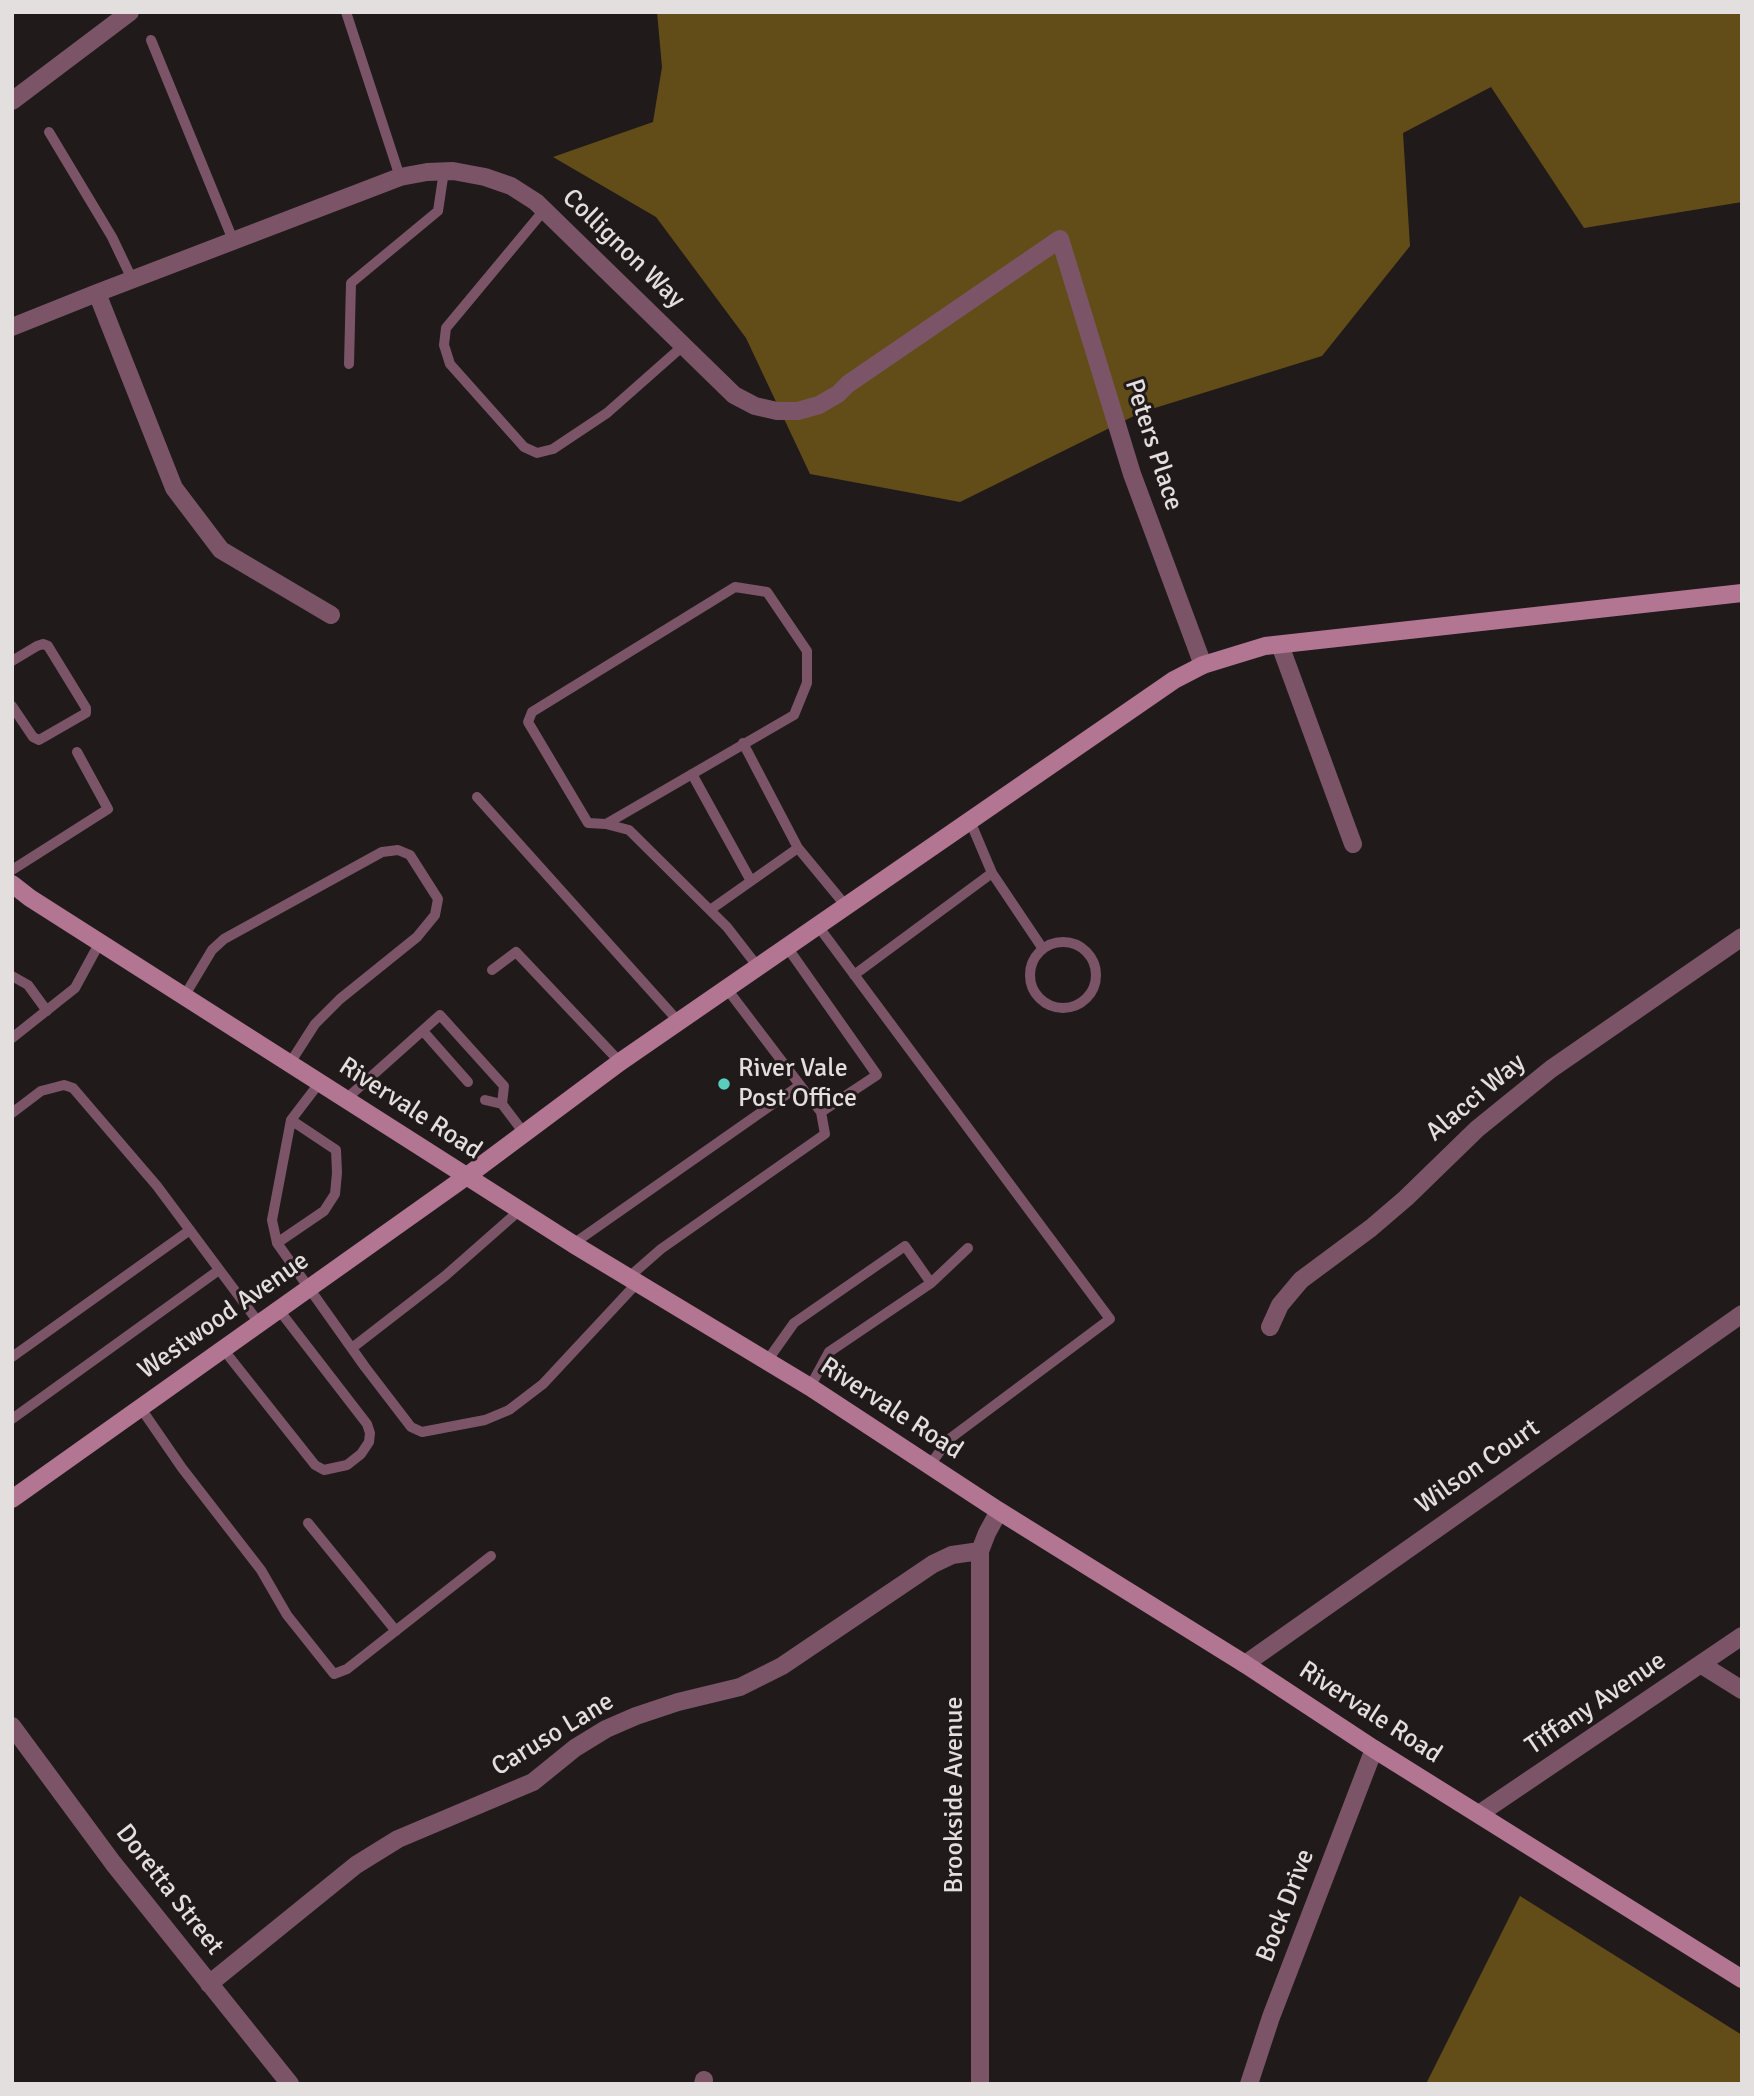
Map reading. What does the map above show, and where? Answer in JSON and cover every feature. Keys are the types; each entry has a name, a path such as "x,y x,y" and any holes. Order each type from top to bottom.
{"street":[{"path":"12,101 130,12"},
{"name":"Collignon Way","path":"12,327 400,177 444,171 485,177 510,186 545,209 734,394 755,406 777,411 798,411 819,405 838,394 848,384 1060,240"},
{"name":"Peters Place","path":"1060,240 1132,474 1203,665"},
{"path":"97,293 174,488 220,550 331,615"},
{"name":"Westwood Avenue","path":"12,1499 467,1176 620,1062 1174,680 1203,665 1240,652 1280,645 1742,593"},
{"path":"1280,645 1353,844"},
{"name":"Rivervale Road","path":"12,884 573,1244 810,1387 999,1511 1742,1979"},
{"name":"Alacci Way","path":"1270,1327 1280,1305 1301,1280 1371,1228 1406,1198 1477,1129 1551,1069 1742,937"},
{"name":"Wilson Court","path":"1245,1664 1742,1314"},
{"name":"Brookside Avenue","path":"980,2084 980,1551 999,1511"},
{"name":"Caruso Lane","path":"209,1984 356,1865 398,1839 533,1782 575,1748 636,1716 740,1686 782,1666 933,1563 952,1555 980,1551"},
{"name":"Tiffany Avenue","path":"1479,1814 1742,1636"},
{"path":"1702,1665 1742,1690"},
{"name":"Doretta Street","path":"12,1726 113,1863 289,2084"},
{"name":"Bock Drive","path":"1249,2084 1271,2017 1374,1749"}],"lane":[{"path":"346,12 400,177"},
{"path":"150,40 233,240"},
{"path":"49,132 112,237 132,279"},
{"path":"349,364 351,283 438,211 444,171"},
{"path":"545,209 446,328 444,345 450,364 524,447 537,453 553,449 607,413 684,345"},
{"path":"606,824 794,715 807,683 807,651 767,592 735,587 532,712 528,722 583,818 588,823 629,830 727,927 758,967"},
{"path":"12,662 37,646 48,646 86,708 86,713 39,740 33,737 12,706"},
{"path":"743,743 798,848 846,906"},
{"path":"12,870 108,809 77,752"},
{"path":"692,774 751,881"},
{"path":"477,797 679,1022"},
{"path":"970,821 992,873 1043,949"},
{"path":"710,910 798,848"},
{"path":"185,995 212,950 224,939 382,852 398,850 410,855 438,898 435,915 417,937 340,999 315,1024 290,1063"},
{"path":"855,975 992,873"},
{"path":"818,926 1110,1319 948,1440 930,1465"},
{"path":"12,1038 75,988 100,942"},
{"path":"1065,942 1086,951 1093,960 1096,983 1083,1002 1062,1009 1043,1002 1036,995 1030,975 1036,956 1043,949 1065,942"},
{"path":"787,947 877,1076 821,1112"},
{"path":"492,970 516,952 620,1062"},
{"path":"12,976 28,985 47,1011"},
{"path":"320,1082 291,1120 272,1220 276,1242 411,1427 422,1432 485,1420 509,1410 543,1384 617,1307 633,1279 661,1249 825,1134 821,1112 727,989"},
{"path":"346,1099 440,1015 504,1086 502,1104"},
{"path":"423,1031 468,1082"},
{"path":"12,1113 41,1091 64,1085 73,1088 157,1186 259,1323"},
{"path":"573,1244 800,1086"},
{"path":"485,1100 502,1104 524,1133"},
{"path":"276,1242 324,1211 335,1194 336,1150 291,1120"},
{"path":"352,1348 445,1276 520,1210"},
{"path":"12,1357 190,1230"},
{"path":"766,1361 794,1323 905,1246 931,1283"},
{"path":"810,1387 829,1352 931,1283 968,1248"},
{"path":"12,1419 219,1269"},
{"path":"223,1349 315,1465 324,1469 347,1465 361,1454 369,1442 367,1424 279,1310"},
{"path":"141,1408 182,1468 261,1570 287,1615 334,1674 347,1669 491,1556"},
{"path":"308,1523 396,1631"}],"shaded area":[{"path":"657,12 1742,12 1742,202 1584,228 1491,87 1403,133 1410,246 1322,356 1142,412 960,502 810,474 746,338 656,217 553,157 653,122 662,67"},
{"path":"1520,1896 1742,2035 1742,2084 1426,2084"}],"place":[{"name":"River Vale Post Office","path":"724,1084"}]}
